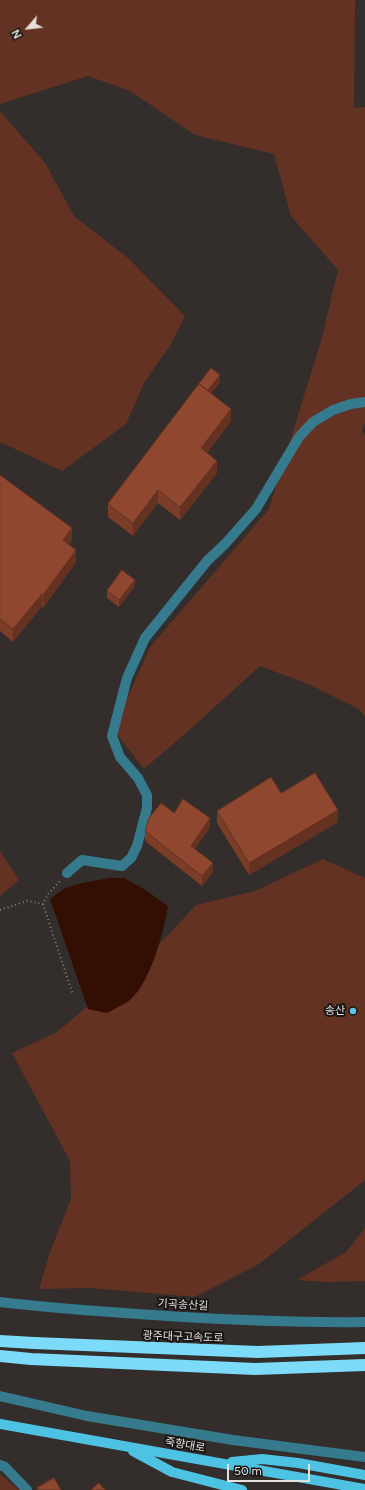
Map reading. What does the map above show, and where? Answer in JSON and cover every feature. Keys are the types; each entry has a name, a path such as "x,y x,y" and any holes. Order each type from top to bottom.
{"highway":[{"name":"광주대구고속도로","path":"0,1340 42,1344 258,1352 365,1348"},
{"path":"0,1356 46,1360 255,1369 365,1365"}],"main road":[{"name":"죽향대로","path":"0,1424 365,1489"},
{"path":"126,1447 172,1472 242,1490"},
{"path":"219,1463 262,1459 298,1463 365,1475"}],"street":[{"path":"67,873 82,860 122,866 131,858 137,846 147,808 147,795 138,778 120,757 112,736 127,678 145,638 207,561 225,544 256,508 299,437 313,422 333,410 351,404 365,402"},
{"name":"기곡송산길","path":"0,1302 60,1309 238,1320 365,1322"},
{"path":"0,1396 110,1420 233,1440 365,1457"},
{"path":"0,1465 5,1467 27,1490"}],"path":[{"path":"67,873 48,894 43,904 73,995"},
{"path":"0,910 27,901 43,904"}],"shaded area":[{"path":"0,0 356,0 354,108 365,107 365,423 362,430 365,435 365,716 359,709 308,684 260,666 144,769 113,729 150,647 269,509 321,341 338,270 291,216 274,154 195,135 130,91 88,76 0,104"},
{"path":"0,111 45,163 74,216 128,258 185,316 170,346 145,381 126,424 62,471 0,442"},
{"path":"0,851 19,880 0,896"},
{"path":"323,859 365,878 365,1180 259,1264 195,1297 90,1288 39,1289 50,1252 71,1199 70,1161 12,1053 57,1032 151,953 196,905 255,891"},
{"path":"110,878 124,878 144,889 168,906 160,941 146,979 140,989 130,999 107,1013 88,1009 50,899 65,888"},
{"path":"365,1228 365,1281 327,1282 297,1280 346,1252"},
{"path":"0,1474 19,1490 0,1490"}],"building":[{"path":"211,368 220,375 208,390 199,384"},
{"path":"199,384 231,409 201,448 217,461 180,507 158,490 133,523 108,504"},
{"path":"0,475 72,528 63,540 76,550 43,595 42,594 13,629 0,619"},
{"path":"122,570 135,580 119,600 107,591"},
{"path":"315,773 338,810 249,863 217,811 271,777 281,793"},
{"path":"183,799 210,818 191,846 213,863 202,876 145,831 149,818 161,803 174,813"},
{"path":"54,1478 61,1490 38,1490 37,1488"},
{"path":"99,1483 105,1490 91,1490"}],"place":[{"name":"송산","path":"353,1011"}]}
